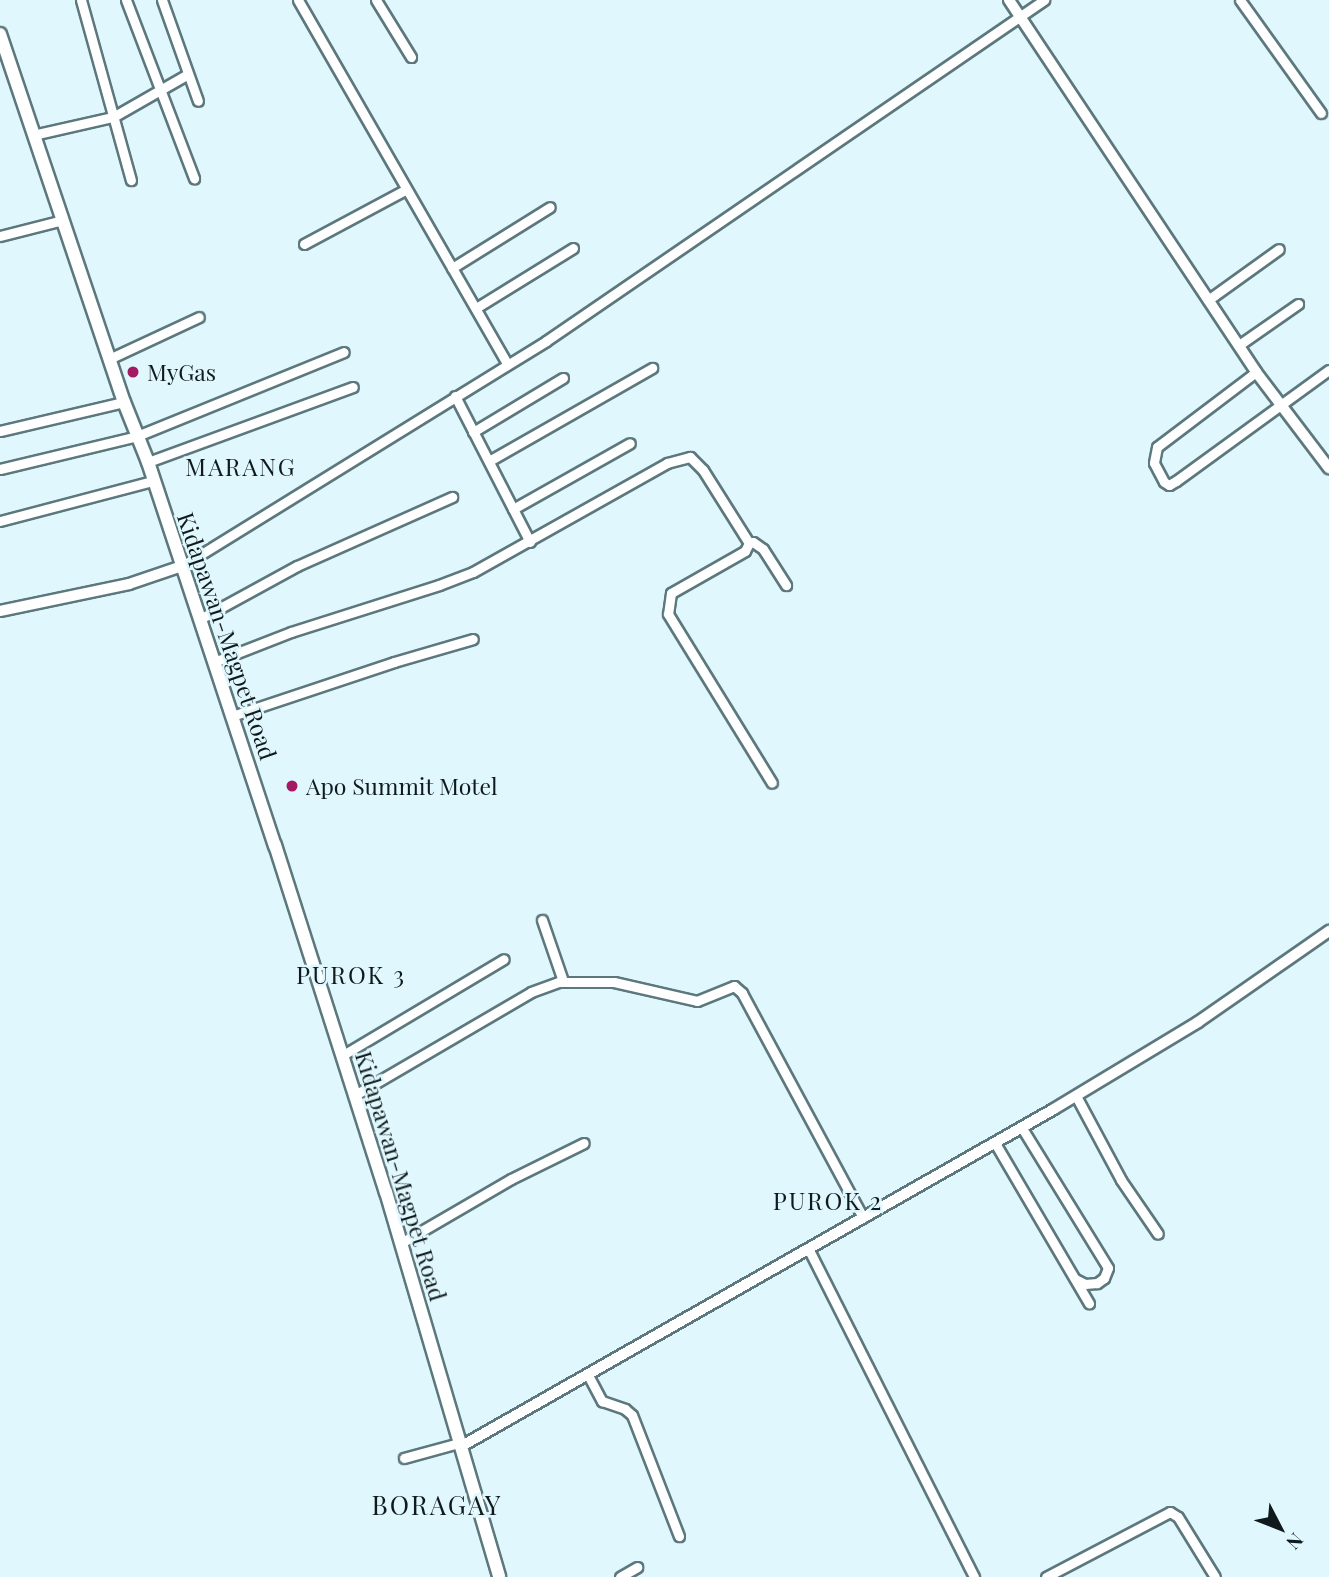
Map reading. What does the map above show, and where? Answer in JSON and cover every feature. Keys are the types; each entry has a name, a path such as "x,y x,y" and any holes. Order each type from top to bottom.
{"main road":[{"name":"Kidapawan-Magpet Road","path":"0,34 109,359 183,566 343,1055 499,1577"}],"street":[{"path":"82,0 131,180"},
{"path":"126,0 162,88 194,178"},
{"path":"162,0 185,58 198,101"},
{"path":"298,0 507,365"},
{"path":"376,0 411,57"},
{"path":"1009,0 1256,372 1279,405 1325,454 1329,468"},
{"path":"0,611 129,584 183,566 507,365 1044,0"},
{"path":"1241,0 1321,113"},
{"path":"33,135 113,117 188,74"},
{"path":"304,244 405,190"},
{"path":"452,268 550,207"},
{"path":"0,236 63,220"},
{"path":"475,308 573,248"},
{"path":"1208,300 1279,249"},
{"path":"1239,345 1298,304"},
{"path":"109,359 199,317"},
{"path":"0,469 138,436 344,352"},
{"path":"489,461 652,368"},
{"path":"1256,372 1157,447 1154,463 1161,478 1169,485 1329,370"},
{"path":"473,432 563,378"},
{"path":"148,462 353,387"},
{"path":"454,396 530,542"},
{"path":"0,431 124,402"},
{"path":"513,509 630,443"},
{"path":"214,662 291,632 439,585 530,542 625,486 683,456 697,463 749,543"},
{"path":"0,521 153,481"},
{"path":"200,619 297,566 452,497"},
{"path":"749,543 753,542 763,549 786,585"},
{"path":"749,543 745,551 675,590 668,599 667,606 668,614 772,783"},
{"path":"233,716 394,662 473,639"},
{"path":"542,920 563,981"},
{"path":"404,1458 460,1445 588,1376 1076,1096 1198,1022 1329,931"},
{"path":"343,1055 504,960"},
{"path":"355,1094 531,992 563,981 632,984 697,1001 729,986 738,989 863,1218"},
{"path":"1076,1096 1121,1180 1158,1234"},
{"path":"1022,1128 1108,1268 1097,1283 1085,1283 1075,1279"},
{"path":"401,1243 511,1179 584,1143"},
{"path":"995,1143 1090,1303"},
{"path":"809,1250 974,1577"},
{"path":"588,1376 602,1401 625,1409 632,1415 679,1536"},
{"path":"1046,1577 1165,1512 1178,1517 1213,1574 1201,1577"},
{"path":"620,1577 637,1567"}],"place":[{"name":"MyGas","path":"133,372"},
{"name":"Apo Summit Motel","path":"292,786"}],"district":[{"name":"MARANG","path":"241,467"},
{"name":"PUROK 3","path":"351,975"},
{"name":"PUROK 2","path":"828,1201"},
{"name":"BORAGAY","path":"437,1505"}]}
